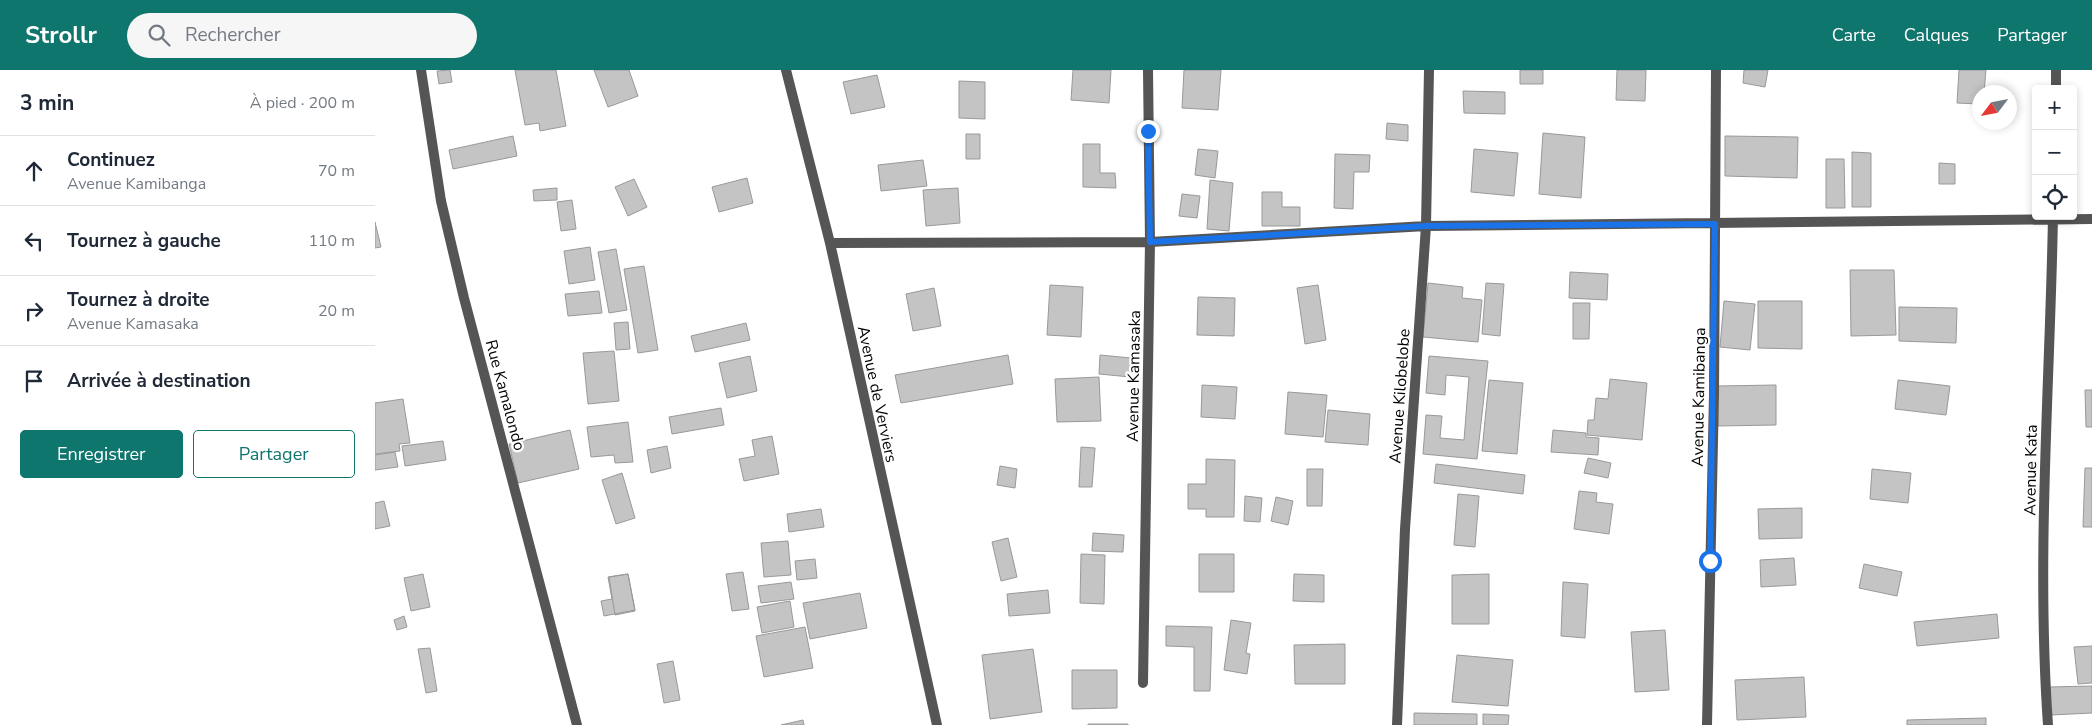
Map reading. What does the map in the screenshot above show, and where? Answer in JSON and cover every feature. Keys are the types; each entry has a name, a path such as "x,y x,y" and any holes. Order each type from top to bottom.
{"street":[{"name":"Rue Kamalondo","path":"421,70 441,201 464,298 577,725"},
{"name":"Avenue de Verviers","path":"786,70 830,243 937,725"},
{"name":"Avenue Kamasaka","path":"1143,683 1150,242 1148,70"},
{"name":"Avenue Kilobelobe","path":"1397,725 1405,529 1426,226 1429,70"},
{"name":"Avenue Kamibanga","path":"1707,725 1716,70"},
{"path":"2055,85 2056,70"},
{"path":"830,243 1150,242 1426,226 1715,224 2032,218"},
{"path":"2077,219 2092,219"},
{"name":"Avenue Kata","path":"2048,725 2043,649 2044,494 2053,220"}],"building":[{"path":"450,70 452,82 439,84 437,71"},
{"path":"515,70 556,70 566,126 540,131 539,123 525,125"},
{"path":"594,70 629,70 638,96 608,107"},
{"path":"1073,70 1111,70 1109,103 1071,100"},
{"path":"1184,70 1221,70 1218,110 1182,108"},
{"path":"1520,70 1543,70 1543,84 1520,84"},
{"path":"1617,70 1646,70 1645,101 1616,100"},
{"path":"1744,70 1768,70 1765,87 1743,83"},
{"path":"1959,70 1986,70 1985,85 1972,85 1972,104 1957,103"},
{"path":"877,75 885,107 851,114 843,82"},
{"path":"959,81 985,82 985,119 959,118"},
{"path":"1463,91 1505,92 1505,114 1464,113"},
{"path":"1387,123 1408,125 1408,141 1386,139"},
{"path":"1543,133 1585,137 1581,198 1539,194"},
{"path":"966,134 980,134 980,159 966,159"},
{"path":"513,136 517,156 453,169 449,150"},
{"path":"1725,136 1798,137 1797,178 1725,176"},
{"path":"1083,144 1100,144 1100,173 1115,173 1116,188 1083,187"},
{"path":"1198,149 1218,151 1215,178 1195,175"},
{"path":"1474,149 1518,153 1514,196 1471,192"},
{"path":"1852,152 1871,153 1871,207 1852,207"},
{"path":"1335,154 1370,155 1369,172 1354,172 1353,209 1334,208"},
{"path":"1826,159 1844,159 1845,208 1826,208"},
{"path":"923,160 927,186 881,191 878,165"},
{"path":"1939,163 1955,164 1955,184 1939,184"},
{"path":"747,178 753,203 719,212 712,187"},
{"path":"634,179 647,207 628,216 615,187"},
{"path":"1210,180 1233,183 1229,231 1207,229"},
{"path":"557,188 557,200 534,201 533,190"},
{"path":"958,188 960,223 926,226 923,190"},
{"path":"1262,192 1282,192 1282,207 1300,207 1300,226 1262,226"},
{"path":"1182,194 1200,196 1197,218 1179,216"},
{"path":"572,200 576,229 561,231 557,202"},
{"path":"375,222 381,247 375,248"},
{"path":"590,247 595,280 569,284 564,251"},
{"path":"616,249 627,310 609,313 598,252"},
{"path":"644,266 658,350 638,353 624,269"},
{"path":"1850,270 1894,270 1896,335 1851,336"},
{"path":"1570,272 1608,274 1607,300 1569,298"},
{"path":"1428,283 1463,287 1462,298 1482,300 1478,342 1423,337"},
{"path":"1486,283 1504,284 1500,336 1482,334"},
{"path":"1050,285 1083,287 1081,337 1047,335"},
{"path":"1318,285 1326,340 1305,344 1297,288"},
{"path":"934,288 941,326 913,331 906,294"},
{"path":"599,291 602,313 568,316 565,294"},
{"path":"1198,297 1235,298 1234,336 1197,335"},
{"path":"1724,301 1755,304 1750,350 1720,347"},
{"path":"1758,301 1802,301 1802,349 1758,348"},
{"path":"1573,303 1590,303 1589,339 1573,339"},
{"path":"1899,307 1957,308 1956,343 1899,341"},
{"path":"628,322 630,349 616,350 614,323"},
{"path":"746,323 750,340 695,352 691,336"},
{"path":"614,351 619,401 588,404 583,353"},
{"path":"1008,355 1013,384 901,403 895,375"},
{"path":"1100,355 1131,358 1130,377 1099,374"},
{"path":"750,356 757,391 727,398 719,363"},
{"path":"1429,356 1488,361 1477,459 1423,454 1426,415 1442,416 1440,438 1464,440 1469,377 1446,375 1445,395 1426,393"},
{"path":"1099,377 1101,421 1057,422 1055,379"},
{"path":"1610,379 1647,383 1642,440 1587,435 1588,420 1594,420 1596,398 1608,399"},
{"path":"1489,380 1523,383 1517,454 1482,451"},
{"path":"1898,380 1950,386 1946,415 1895,409"},
{"path":"1202,385 1237,387 1235,419 1201,417"},
{"path":"1776,385 1776,425 1718,426 1717,386"},
{"path":"2085,390 2092,390 2092,427 2086,427"},
{"path":"1288,392 1327,395 1323,437 1285,434"},
{"path":"403,399 410,443 399,444 400,451 375,454 375,403"},
{"path":"721,408 724,425 672,434 669,417"},
{"path":"1328,410 1370,414 1368,445 1325,442"},
{"path":"628,422 633,462 615,463 614,455 591,457 587,427"},
{"path":"570,430 579,469 518,483 509,444"},
{"path":"1553,430 1586,433 1586,437 1599,438 1598,455 1551,452"},
{"path":"772,436 779,474 744,481 739,459 755,456 752,440"},
{"path":"443,441 446,460 405,466 402,446"},
{"path":"667,446 671,468 651,473 647,450"},
{"path":"1081,447 1095,448 1092,487 1079,487"},
{"path":"395,452 398,467 375,470 375,455"},
{"path":"1588,458 1611,463 1608,478 1584,473"},
{"path":"1206,459 1235,460 1234,517 1206,517 1206,509 1188,509 1188,484 1206,484"},
{"path":"1436,464 1525,475 1523,494 1434,483"},
{"path":"1000,466 1017,469 1015,488 997,485"},
{"path":"2085,468 2092,468 2092,527 2083,527"},
{"path":"1307,469 1323,469 1322,506 1307,506"},
{"path":"1872,469 1911,473 1908,503 1870,499"},
{"path":"622,473 635,518 616,524 602,480"},
{"path":"1579,491 1597,493 1596,502 1613,504 1609,534 1574,529"},
{"path":"1458,494 1479,496 1475,547 1454,545"},
{"path":"1245,496 1262,498 1260,522 1244,521"},
{"path":"1276,497 1293,501 1288,525 1271,521"},
{"path":"384,501 390,526 375,529 375,503"},
{"path":"1802,508 1802,538 1759,539 1758,509"},
{"path":"821,509 824,527 789,532 787,514"},
{"path":"1093,533 1124,535 1123,552 1092,551"},
{"path":"1008,538 1017,577 1001,581 992,542"},
{"path":"788,541 791,575 764,577 761,543"},
{"path":"1081,554 1105,555 1104,604 1080,603"},
{"path":"1199,554 1234,554 1234,592 1199,592"},
{"path":"1794,558 1796,585 1761,587 1760,560"},
{"path":"815,559 817,578 797,580 795,561"},
{"path":"1864,564 1902,572 1897,596 1859,588"},
{"path":"743,572 749,609 732,611 726,574"},
{"path":"423,574 430,607 411,611 404,578"},
{"path":"628,574 635,611 615,615 609,577"},
{"path":"628,574 635,610 604,616 601,601 612,599 608,577"},
{"path":"1294,574 1324,575 1324,602 1293,601"},
{"path":"1489,574 1489,624 1452,624 1452,575"},
{"path":"791,582 794,599 761,603 758,586"},
{"path":"1563,582 1588,584 1585,638 1561,636"},
{"path":"1048,590 1050,613 1009,616 1007,594"},
{"path":"860,593 867,628 810,639 803,603"},
{"path":"790,601 794,627 762,633 757,607"},
{"path":"1997,614 1999,638 1917,646 1914,622"},
{"path":"404,616 407,627 397,630 394,620"},
{"path":"1231,620 1251,623 1246,653 1250,654 1247,674 1224,670"},
{"path":"1166,626 1212,627 1210,691 1194,691 1194,647 1166,646"},
{"path":"805,627 813,668 764,677 756,636"},
{"path":"1665,630 1669,690 1635,692 1631,632"},
{"path":"1345,644 1345,684 1295,684 1294,645"},
{"path":"2092,646 2092,683 2078,684 2074,647"},
{"path":"430,648 437,691 426,693 418,649"},
{"path":"1033,649 1042,712 990,719 982,655"},
{"path":"1457,655 1513,660 1508,706 1452,702"},
{"path":"673,661 680,700 664,703 657,664"},
{"path":"1072,670 1117,670 1117,708 1072,709"},
{"path":"1804,677 1806,717 1737,720 1735,680"},
{"path":"2092,686 2092,713 2051,715 2049,687"},
{"path":"1414,713 1477,714 1477,725 1414,725"},
{"path":"1483,714 1509,715 1508,725 1483,725"},
{"path":"1986,718 1986,725 1907,725 1907,720"},
{"path":"803,720 804,725 781,725"},
{"path":"1128,724 1128,725 1088,725"}],"route":[{"path":"1148,131 1150,242 1426,226 1715,224 1714,394 1710,561"}]}
